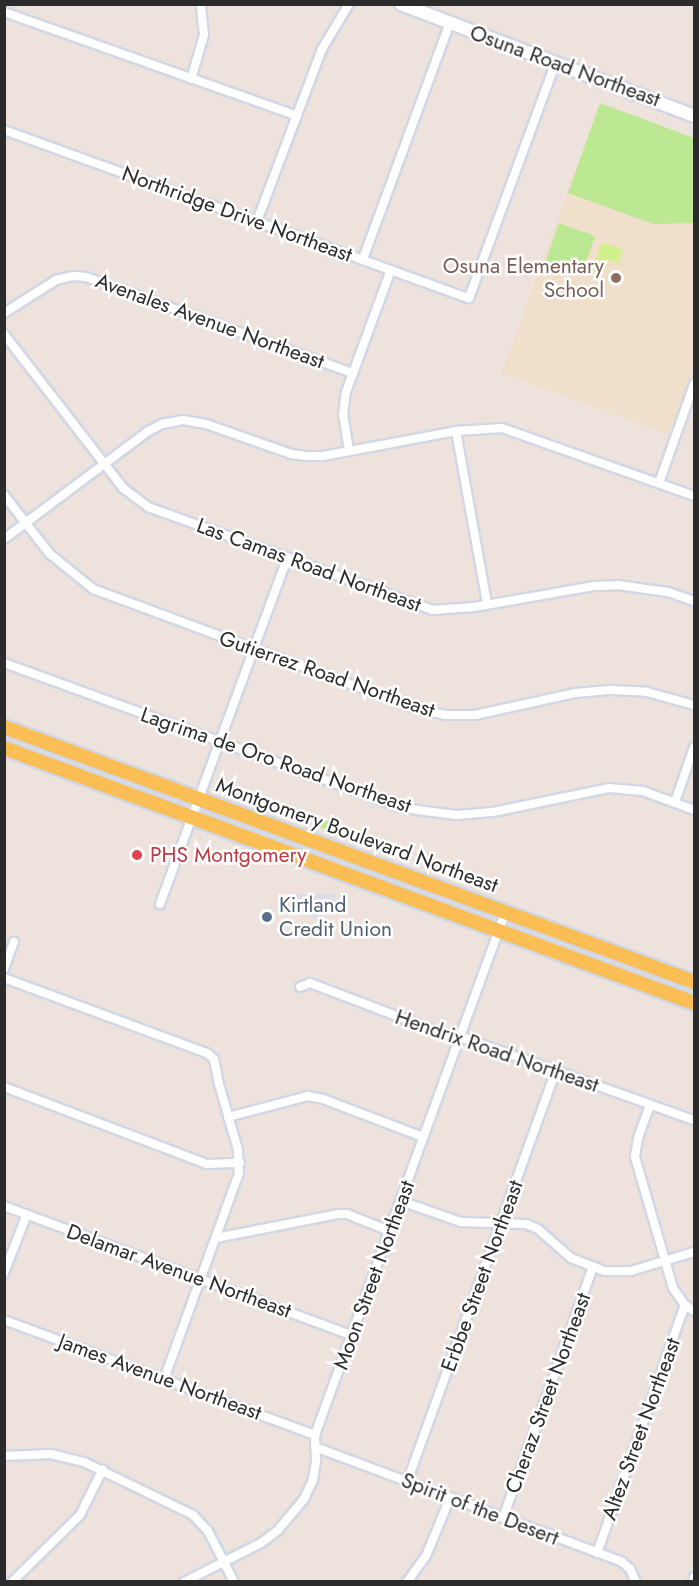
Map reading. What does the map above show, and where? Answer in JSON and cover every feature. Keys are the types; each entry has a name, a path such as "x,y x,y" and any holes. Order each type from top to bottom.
{"main road":[{"name":"Montgomery Boulevard Northeast","path":"4,727 694,982"},
{"name":"Montgomery Boulevard Northeast","path":"4,748 694,1003"}],"street":[{"path":"191,79 204,35 201,4"},
{"path":"257,221 322,49 349,4"},
{"name":"Osuna Road Northeast","path":"401,4 694,116"},
{"path":"4,12 297,116"},
{"path":"363,259 450,23"},
{"name":"Northridge Drive Northeast","path":"4,130 469,298 556,62"},
{"path":"349,452 343,415 346,392 391,270"},
{"name":"Avenales Avenue Northeast","path":"4,314 56,280 74,276 86,277 353,373"},
{"name":"Las Camas Road Northeast","path":"4,334 123,488 148,507 432,610 448,610 594,586 618,585 659,590 694,601"},
{"path":"659,483 694,385"},
{"path":"4,539 147,432 162,424 183,420 206,424 291,454 323,456 456,432 502,428 694,496"},
{"path":"456,432 487,604"},
{"name":"Gutierrez Road Northeast","path":"4,495 50,555 93,589 415,708 445,715 475,715 575,693 612,690 647,692 694,705"},
{"path":"160,904 287,558"},
{"name":"Lagrima de Oro Road Northeast","path":"4,663 394,805 436,814 493,812 609,788 643,791 694,810"},
{"path":"675,802 694,747"},
{"name":"Moon Street Northeast","path":"184,1581 225,1563 261,1542 294,1514 313,1480 316,1462 315,1435 353,1336 505,913"},
{"path":"4,969 14,942"},
{"path":"4,978 207,1053 214,1059 240,1163 237,1183 164,1379"},
{"name":"Hendrix Road Northeast","path":"300,987 310,983 447,1035 459,1037 694,1120"},
{"name":"Erbbe Street Northeast","path":"407,1482 556,1071"},
{"path":"4,1087 207,1164 240,1163"},
{"path":"228,1117 308,1096 323,1099 423,1137"},
{"path":"650,1105 638,1138 635,1157 673,1288 686,1305 694,1311"},
{"path":"401,1201 460,1222 516,1222 538,1229 571,1258 605,1271 632,1271 694,1252"},
{"name":"Delamar Avenue Northeast","path":"4,1206 353,1336"},
{"path":"4,1273 27,1214"},
{"path":"216,1238 338,1214 348,1214 390,1231"},
{"name":"Cheraz Street Northeast","path":"503,1518 592,1267"},
{"name":"Altez Street Northeast","path":"597,1553 686,1305"},
{"name":"James Avenue Northeast","path":"4,1320 315,1435"},
{"name":"Spirit of the Desert","path":"315,1447 622,1562 630,1569 636,1581"},
{"path":"4,1456 51,1454 103,1469 194,1515 208,1531 234,1581"},
{"path":"12,1581 80,1515 103,1469"},
{"path":"407,1581 426,1556 450,1498"},
{"path":"693,1581 694,1577"}],"shaded area":[{"name":"Osuna Elementary School","path":"600,103 694,138 694,363 668,434 502,373"},
{"path":"290,894 337,894 331,911 323,909 319,920 286,907"}],"green space":[{"path":"600,103 694,138 694,223 653,224 568,193"},
{"path":"559,223 595,236 582,274 546,261"},
{"path":"602,242 623,250 618,263 608,260 603,274 592,271"},
{"path":"322,819 339,824 336,833 319,827"}],"place":[{"name":"Osuna Elementary School","path":"616,278"},
{"name":"PHS Montgomery","path":"137,855"},
{"name":"Kirtland Credit Union","path":"267,917"}]}
